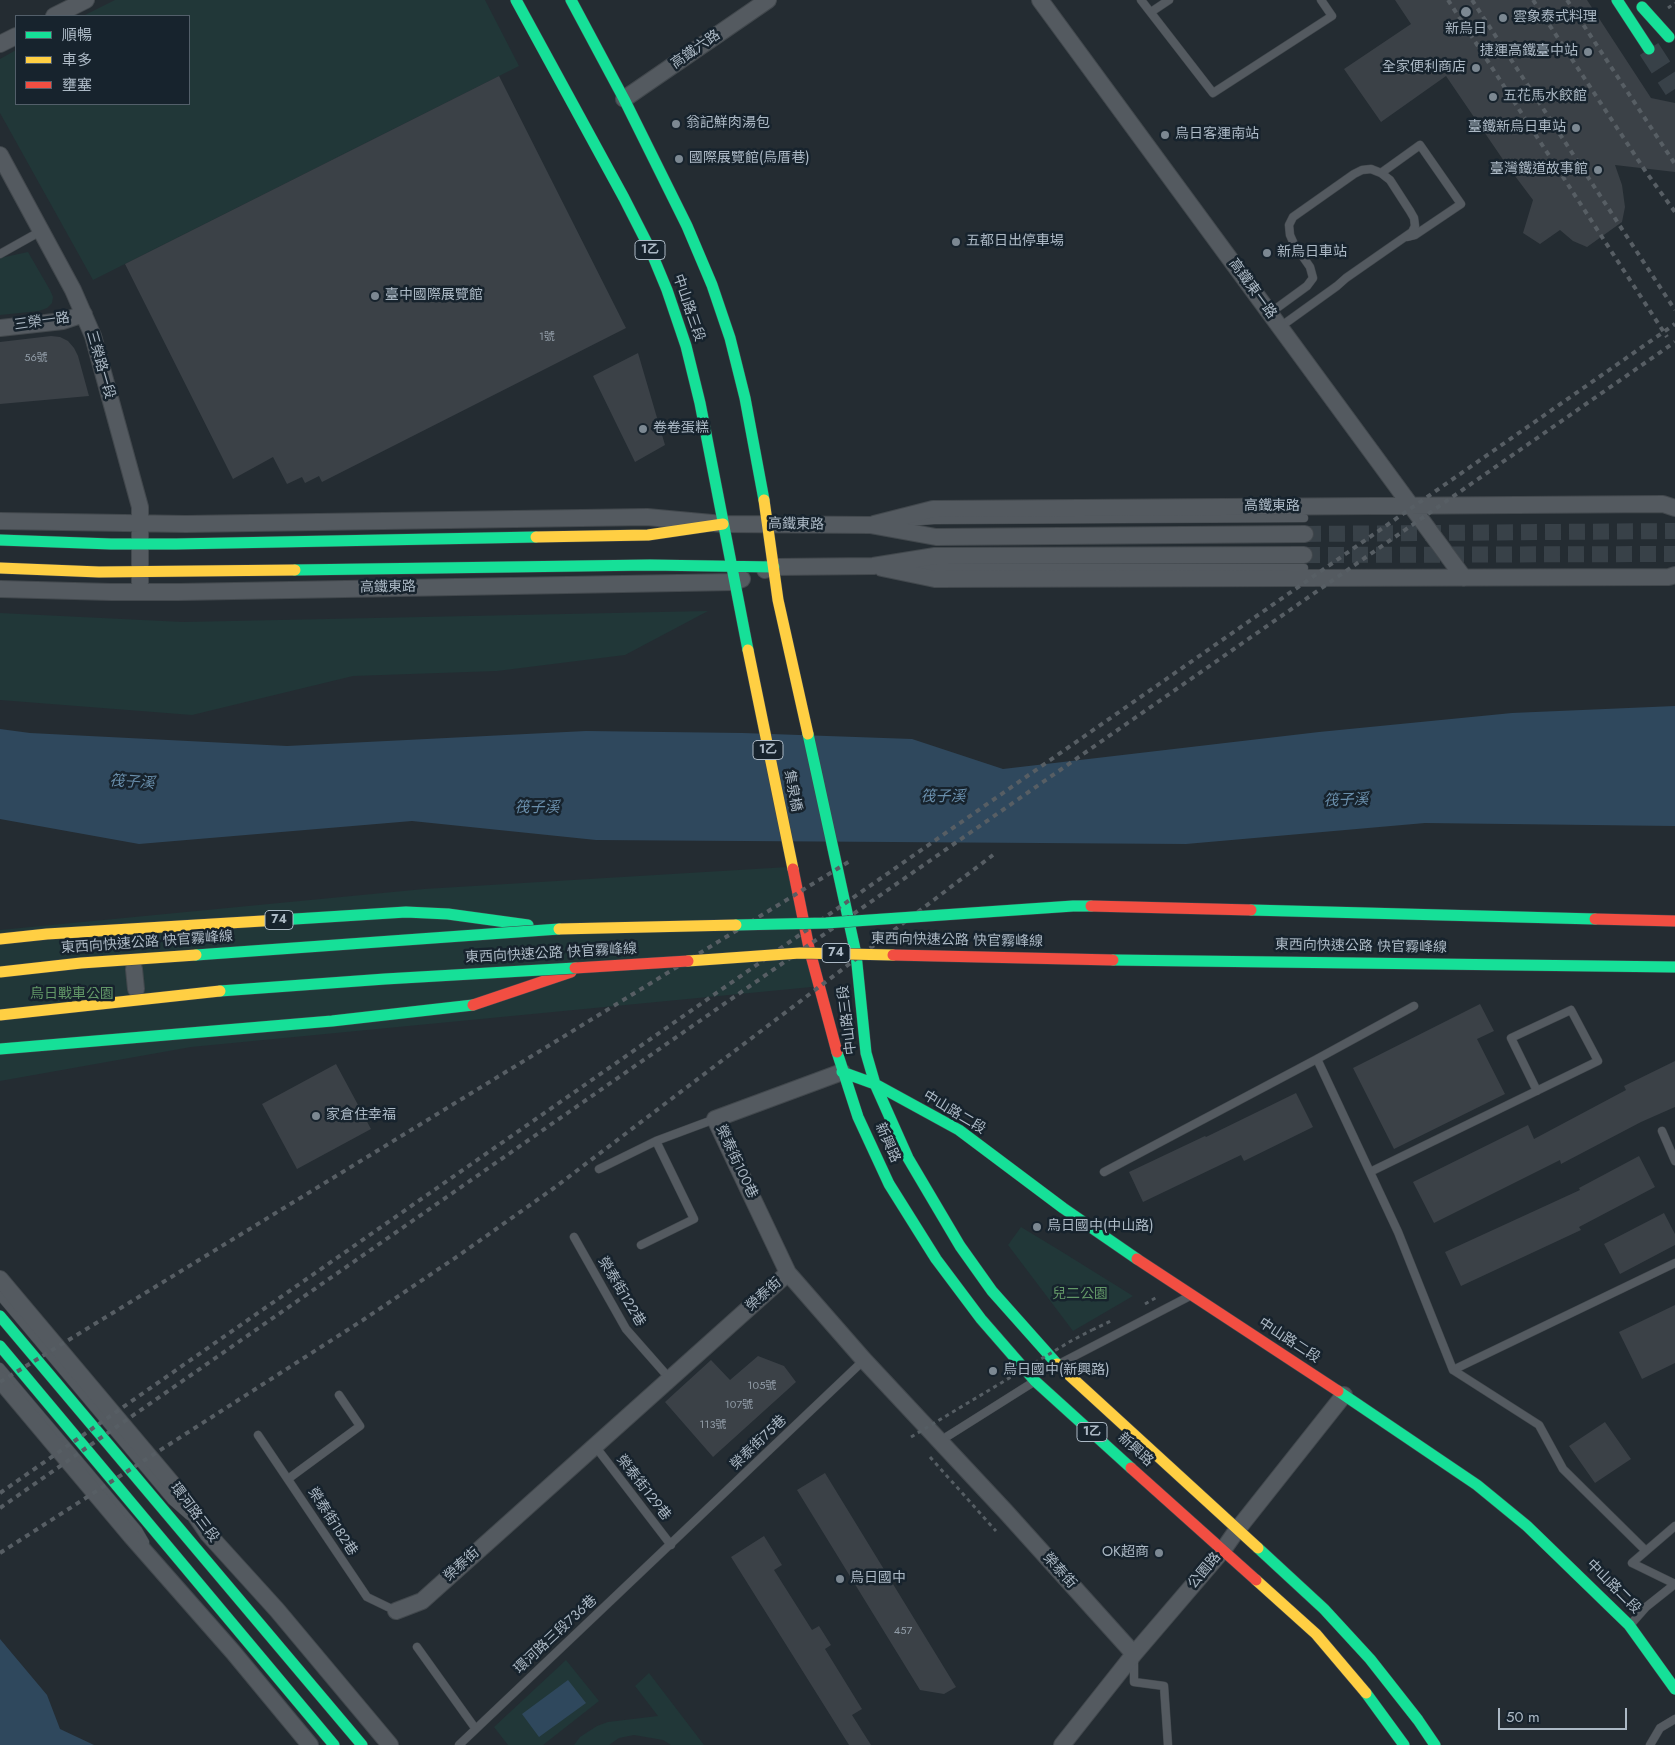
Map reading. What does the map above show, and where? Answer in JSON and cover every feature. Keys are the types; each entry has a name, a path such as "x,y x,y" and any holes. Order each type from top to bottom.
{"main road":[{"name":"中山路三段","path":"516,0 624,198 650,249 667,290 686,346 698,393 734,582"},
{"name":"1乙","path":"571,0 687,226 712,285 730,338 745,398 774,567"},
{"path":"1617,0 1649,49"},
{"path":"1639,4 1664,39"},
{"name":"高鐵東路","path":"0,540 140,544 648,536 723,524"},
{"name":"高鐵東路","path":"0,568 140,572 650,565 734,582"},
{"name":"集泉橋","path":"774,567 777,596 842,892"},
{"name":"集泉橋","path":"734,582 799,902"},
{"name":"中山路三段","path":"842,892 856,954 866,1053 875,1084"},
{"name":"中山路三段","path":"799,902 809,948 842,1072"},
{"name":"東西向快速公路 快官霧峰線","path":"0,972 80,963 557,929 826,923 1073,906 1675,920"},
{"name":"74","path":"0,940 47,934 406,912 448,914 557,929"},
{"name":"東西向快速公路 快官霧峰線","path":"0,1014 238,989 800,953 1048,959 1675,967"},
{"name":"74","path":"0,1048 332,1022 468,1007 582,968"},
{"name":"中山路二段","path":"842,1072 875,1084 959,1130 1063,1208 1168,1281 1344,1395 1477,1485 1568,1563 1630,1625 1675,1689"},
{"name":"新興路","path":"842,1072 858,1117 889,1184 936,1259 982,1319 1035,1381 1316,1634 1356,1681 1404,1745"},
{"name":"新興路","path":"875,1084 908,1158 960,1246 992,1291 1058,1365 1324,1609 1370,1659 1418,1720 1434,1745"},
{"name":"環河路三段","path":"0,1316 162,1509 263,1625 362,1745"},
{"path":"0,1346 334,1745"}],"street":[{"path":"56,15 86,0"},
{"name":"高鐵六路","path":"624,100 768,0"},
{"name":"高鐵東一路","path":"1040,0 1464,578"},
{"path":"0,44 15,36"},
{"name":"三榮路一段","path":"0,155 84,314 93,336 140,507 140,592"},
{"name":"三榮一路","path":"0,328 63,321 84,314"},
{"name":"高鐵東路","path":"870,525 933,509 1663,504 1675,508"},
{"name":"高鐵東路","path":"0,521 140,524 647,517 723,524 870,525 936,537 1304,526"},
{"name":"高鐵東路","path":"0,588 140,592 734,582 774,567 873,566 935,556 1304,561"},
{"name":"高鐵東路","path":"873,566 935,579 1673,576"},
{"path":"0,981 134,969 440,948 804,928"},
{"path":"0,1003 136,988 444,963 809,948"},
{"path":"134,969 136,988"},
{"name":"榮泰街100巷","path":"788,1273 715,1119 842,1072"},
{"name":"榮泰街","path":"396,1611 422,1601 788,1273 864,1360 1006,1512 1134,1654"},
{"name":"環河路三段","path":"0,1278 180,1494 208,1534 277,1610 390,1745"},
{"path":"0,1380 130,1536 162,1569 310,1745"},
{"name":"公園路","path":"1062,1745 1134,1654 1223,1550 1344,1395"}],"lane":[{"path":"1141,0 1213,93 1332,16 1321,0"},
{"path":"1150,12 1169,0"},
{"path":"1381,173 1420,145 1460,204 1415,236 1406,237"},
{"path":"1270,313 1307,286 1313,278 1310,267 1290,235 1289,225 1293,217 1362,170 1371,169 1381,173 1390,180 1414,218 1415,226 1412,232 1280,327"},
{"path":"0,254 41,231"},
{"path":"1104,1172 1414,1006"},
{"path":"1370,1172 1537,1091 1598,1061 1571,1010 1511,1038 1537,1091"},
{"path":"1317,1059 1398,1232 1453,1370 1538,1425 1563,1469 1646,1551"},
{"path":"599,1169 656,1141 715,1119"},
{"path":"1662,1131 1675,1161"},
{"path":"642,1246 694,1219 656,1141"},
{"name":"榮泰街122巷","path":"574,1237 626,1329 670,1379"},
{"path":"1453,1370 1675,1263"},
{"path":"1058,1365 1192,1295"},
{"path":"0,1296 172,1501 208,1534"},
{"name":"榮泰街75巷","path":"671,1545 864,1360"},
{"path":"0,1367 138,1530 162,1569"},
{"path":"939,1442 1035,1381"},
{"path":"288,1479 360,1426 339,1395"},
{"name":"榮泰街182巷","path":"258,1435 367,1597 396,1611"},
{"name":"榮泰街129巷","path":"595,1446 671,1545"},
{"path":"1630,1625 1646,1607 1675,1584 1632,1563 1675,1526"},
{"name":"環河路三段736巷","path":"459,1745 671,1545"},
{"path":"417,1647 475,1728"},
{"path":"1134,1654 1134,1682 1164,1686 1168,1745"},
{"path":"1650,1745 1660,1728 1675,1719"}],"path":[{"path":"1141,1307 1158,1296"},
{"path":"918,1444 911,1437 1070,1340 1092,1330"},
{"path":"924,1451 996,1531"}],"green space":[{"path":"115,0 485,0 519,66 93,280 0,113 0,59 15,51 15,105 190,105 190,15 85,15"},
{"path":"28,252 50,290 53,297 52,303 47,308 39,311 0,315 0,258"},
{"path":"708,611 625,655 497,671 353,676 192,715 0,700 0,613 183,622"},
{"name":"烏日戰車公園","path":"788,867 822,986 191,1047 0,1081 0,930 424,889"},
{"name":"兒二公園","path":"1021,1227 1133,1296 1073,1331 1008,1245"},
{"path":"566,1660 599,1701 543,1745 508,1745 494,1727"},
{"path":"649,1673 704,1745 671,1745 663,1740 634,1735 619,1738 609,1745 574,1745 580,1737 597,1726 608,1722 658,1716 635,1686"}],"water":[{"name":"筏子溪","path":"1675,706 1675,826 1425,823 1186,844 596,840 412,821 139,844 0,819 0,729 30,733 287,746 586,731 743,733 912,739 1003,769 1319,732 1512,713"},
{"path":"0,1639 47,1695 60,1729 94,1745 0,1745"},
{"path":"568,1680 586,1703 539,1737 522,1714"}],"building":[{"name":"臺鐵新烏日車站","path":"1395,0 1587,0 1651,98 1675,103 1675,172 1615,165 1622,185 1625,207 1622,222 1587,247 1573,241 1560,230 1540,244 1523,233 1533,200 1446,76 1381,122 1344,69 1411,24"},
{"name":"臺中國際展覽館","path":"499,76 626,328 322,482 319,476 305,483 302,477 287,484 273,457 233,479 125,264"},
{"path":"51,336 60,337 68,341 74,348 89,396 0,404 0,342"},
{"path":"638,353 665,445 635,462 593,376"},
{"path":"1480,1004 1494,1031 1477,1039 1505,1094 1394,1149 1353,1068"},
{"path":"1675,1061 1675,1107 1641,1122 1561,1164 1560,1160 1434,1223 1413,1182 1528,1125 1534,1139 1626,1090 1624,1086"},
{"name":"家倉住幸福","path":"336,1064 371,1129 297,1169 262,1104"},
{"path":"1296,1093 1313,1127 1244,1161 1241,1155 1143,1202 1129,1172"},
{"path":"1639,1156 1655,1187 1579,1227 1581,1230 1461,1286 1445,1252 1580,1190 1579,1188"},
{"path":"1664,1213 1675,1234 1675,1245 1620,1274 1604,1244"},
{"path":"1675,1305 1675,1363 1642,1379 1619,1332"},
{"path":"758,1356 784,1366 796,1382 713,1457 665,1402 711,1360 730,1380"},
{"path":"1605,1422 1631,1459 1595,1483 1569,1446"},
{"path":"825,1473 956,1687 944,1694 920,1690 797,1490"},
{"path":"764,1536 782,1565 774,1570 812,1630 819,1626 831,1645 825,1649 862,1709 852,1715 871,1745 849,1745 731,1557"}],"tunnel":[{"path":"1649,49 1675,89"},
{"path":"1305,534 1675,531"},
{"path":"1304,555 1675,554"}],"railway":[{"path":"1448,0 1667,337"},
{"path":"1472,0 1675,310"},
{"path":"1533,0 1646,172 1675,212"},
{"path":"1567,0 1675,164"},
{"path":"0,1493 1675,324"},
{"path":"0,1508 1675,342"},
{"path":"0,1553 363,1320 458,1256 554,1188 993,855"},
{"path":"0,1382 850,861"}],"traffic: fast":[{"path":"516,0 624,198 650,249 667,290 686,346 700,403 748,650"},
{"path":"571,0 624,99 687,226 712,285 730,338 745,398 764,500"},
{"path":"1617,0 1649,49"},
{"path":"1642,7 1669,37"},
{"path":"0,540 176,544 536,537"},
{"path":"295,570 650,565 774,567"},
{"path":"808,734 856,954 866,1053 875,1084 908,1158 960,1246 992,1291 1057,1364"},
{"path":"736,925 826,923 1091,906"},
{"path":"1251,910 1595,919"},
{"path":"279,920 406,912 448,914 528,925"},
{"path":"196,955 559,929"},
{"path":"1113,960 1675,967"},
{"path":"220,991 575,968"},
{"path":"0,1049 332,1021 473,1005"},
{"path":"837,1052 858,1117 889,1184 936,1259 981,1319 1035,1381 1131,1468"},
{"path":"842,1072 875,1084 959,1130 1063,1208 1137,1259"},
{"path":"0,1316 362,1745"},
{"path":"0,1346 334,1745"},
{"path":"1338,1391 1477,1485 1527,1526 1629,1625 1675,1689"},
{"path":"1258,1548 1324,1609 1370,1659 1418,1720 1435,1745"},
{"path":"1366,1693 1404,1745"}],"traffic: slow":[{"path":"764,500 778,600 808,734"},
{"path":"536,537 648,535 723,524"},
{"path":"0,568 99,572 295,570"},
{"path":"748,650 793,869"},
{"path":"0,939 47,934 279,920"},
{"path":"559,929 736,925"},
{"path":"688,961 800,953 893,955"},
{"path":"0,972 81,963 196,955"},
{"path":"0,1015 220,991"},
{"path":"1057,1364 1258,1548"},
{"path":"1256,1580 1316,1634 1366,1693"}],"traffic: jam":[{"path":"793,869 809,948 837,1052"},
{"path":"1091,906 1251,910"},
{"path":"1595,919 1675,921"},
{"path":"893,955 1113,960"},
{"path":"575,968 688,961"},
{"path":"473,1005 571,972"},
{"path":"1137,1259 1338,1391"},
{"path":"1131,1468 1256,1580"}],"place":[{"name":"新烏日","path":"1466,12"},
{"name":"雲象泰式料理","path":"1503,18"},
{"name":"捷運高鐵臺中站","path":"1588,52"},
{"name":"全家便利商店","path":"1476,68"},
{"name":"五花馬水餃館","path":"1493,97"},
{"name":"翁記鮮肉湯包","path":"676,124"},
{"name":"臺鐵新烏日車站","path":"1576,128"},
{"name":"烏日客運南站","path":"1165,135"},
{"name":"國際展覽館(烏厝巷)","path":"679,159"},
{"name":"臺灣鐵道故事館","path":"1598,170"},
{"name":"五都日出停車場","path":"956,242"},
{"name":"新烏日車站","path":"1267,253"},
{"name":"臺中國際展覽館","path":"375,296"},
{"name":"卷卷蛋糕","path":"643,429"},
{"name":"家倉住幸福","path":"316,1116"},
{"name":"烏日國中(中山路)","path":"1037,1227"},
{"name":"烏日國中(新興路)","path":"993,1371"},
{"name":"OK超商","path":"1159,1553"},
{"name":"烏日國中","path":"840,1579"}]}
